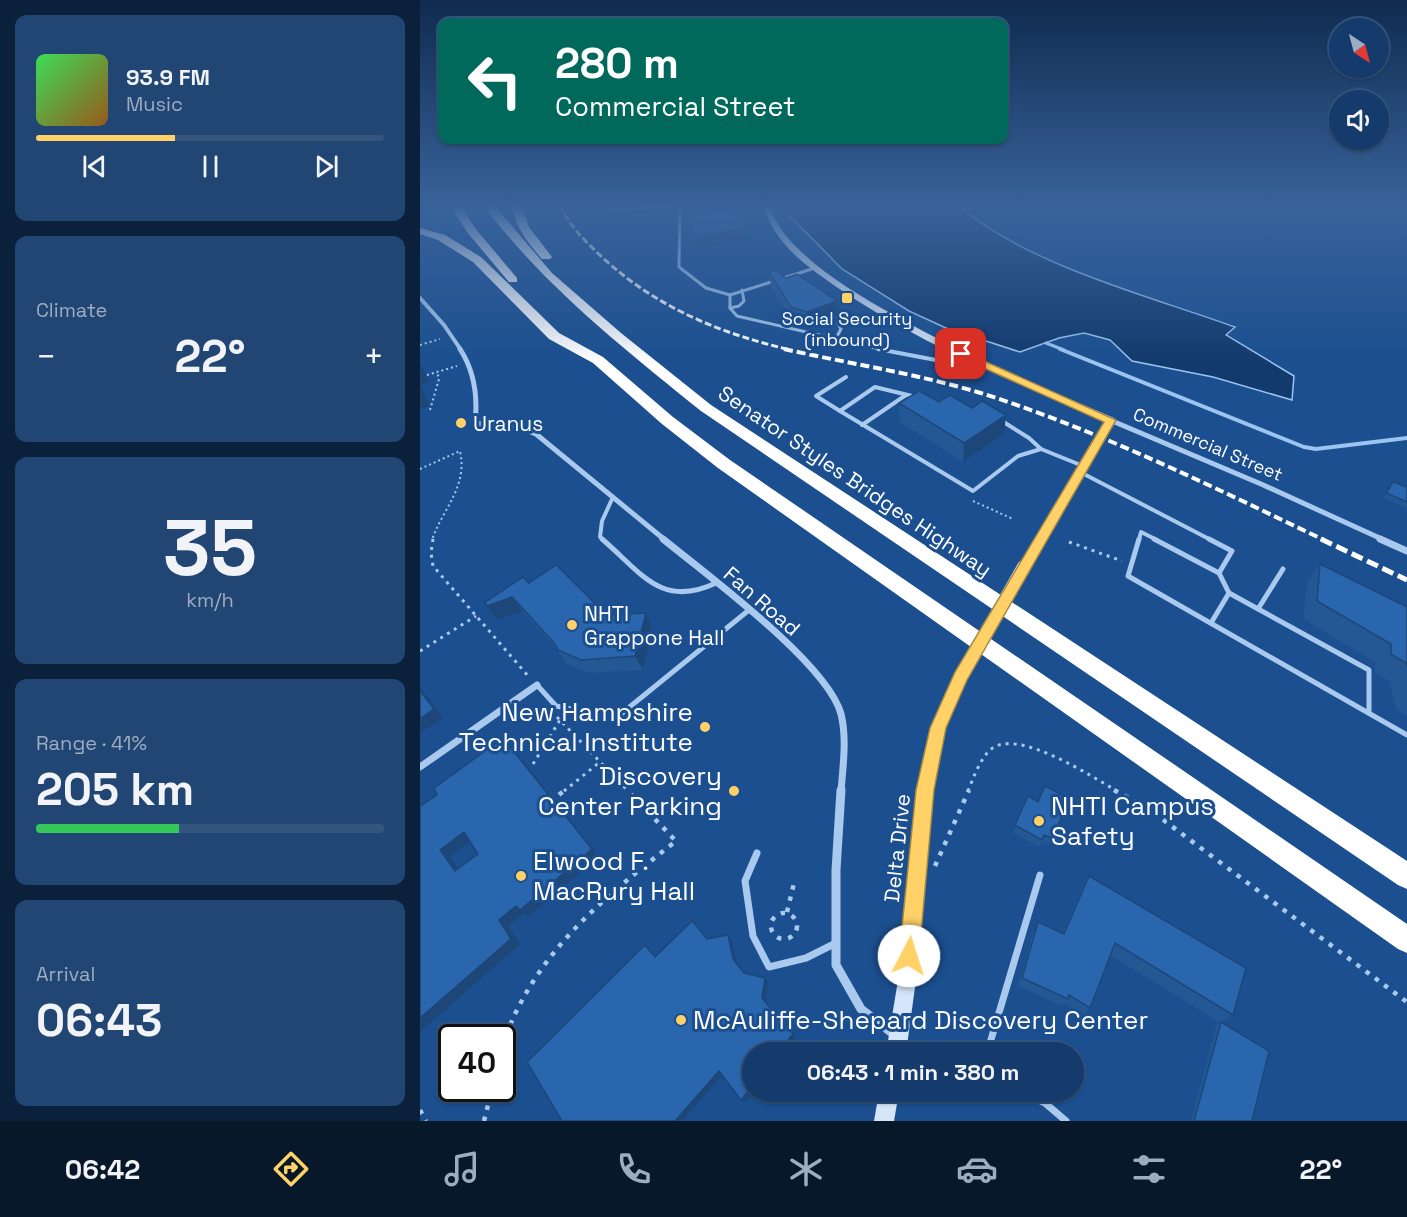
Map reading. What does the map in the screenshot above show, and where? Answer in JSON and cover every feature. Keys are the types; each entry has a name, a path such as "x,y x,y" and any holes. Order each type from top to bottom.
{"highway":[{"path":"475,257 526,311 556,338 569,347 590,354"},
{"path":"494,257 548,316 590,354 655,410 724,464 1407,940"},
{"name":"Senator Styles Bridges Highway","path":"533,257 548,275 616,336 688,394 751,440 1407,876"},
{"path":"547,257 570,285 579,302"}],"street":[{"name":"Commercial Street","path":"806,257 816,267 905,326 961,354 1261,484 1407,551"},
{"name":"Fan Road","path":"420,298 458,343 471,370 478,394 475,423 507,424 530,430 749,610 819,675 831,690 841,714 844,750 836,870 836,965 861,1010 893,1042"},
{"name":"Delta Drive","path":"898,1042 907,980 925,790 938,728 961,677 1110,420"},
{"path":"420,767 537,685"},
{"path":"884,1121 887,1102"}],"lane":[{"path":"679,257 679,267 706,288 730,295 816,267"},
{"path":"730,308 739,306 744,301 742,290"},
{"path":"730,295 732,312 746,319 927,360 941,362 961,354"},
{"path":"836,340 841,329 838,323"},
{"path":"846,376 816,396 973,491 1018,456 1041,449"},
{"path":"840,411 875,387 917,397"},
{"path":"862,425 906,395"},
{"path":"997,418 1029,438 1041,449 1232,551 1219,573"},
{"path":"614,497 604,514 600,537 657,586 667,593 686,594 698,592 716,583"},
{"path":"1368,713 1369,670 1229,593 1219,573 1141,532 1128,576 1211,623 1368,713 1407,735"},
{"path":"1258,609 1283,569"},
{"path":"1211,623 1229,593"},
{"path":"537,685 556,706 616,718 749,610"},
{"path":"757,853 745,881 753,936 769,967 806,958 836,942"},
{"path":"990,1042 1040,875"},
{"path":"1043,1102 1066,1121"}],"path":[{"path":"420,345 440,339"},
{"path":"427,375 457,366"},
{"path":"430,410 439,379 437,372"},
{"path":"420,469 460,452 464,468 457,491 434,533 429,555 433,566 537,685"},
{"path":"973,491 973,500 1013,519"},
{"path":"1069,542 1132,564"},
{"path":"420,651 477,616"},
{"path":"509,1024 533,977 620,885 676,841 560,720 556,715 556,706"},
{"path":"533,764 560,720"},
{"path":"940,855 975,775 990,750 1004,743 1020,743 1071,765 1150,810 1407,1002"},
{"path":"542,808 600,762"},
{"path":"787,912 795,879"},
{"path":"787,912 796,920 796,928 791,936 779,939 773,934 773,921 779,914 787,912"},
{"path":"484,1121 489,1102"},
{"path":"420,1110 426,1121"}],"water":[{"path":"831,257 1044,257 1090,277 1235,327 1226,335 1294,376 1292,400 1213,377 1132,361 1110,340 1084,333 1059,338 1020,352 946,328 909,311 842,269"}],"building":[{"path":"775,270 786,278 797,274 837,301 807,312 791,307 769,272"},
{"path":"919,391 939,402 950,395 972,408 982,401 1006,415 964,443 899,403"},
{"path":"1393,482 1407,487 1407,502 1386,493"},
{"path":"1320,564 1407,607 1407,667 1406,663 1391,654 1391,644 1317,601"},
{"name":"NHTI Grappone Hall","path":"556,565 607,615 646,613 635,656 581,660 558,650 512,597 487,606 485,602 523,577 529,583"},
{"path":"420,691 434,709 420,719"},
{"name":"Elwood F. MacRury Hall","path":"503,738 592,849 520,910 516,906 499,920 511,939 420,1018 420,806 437,795 434,788","holes":["464,832 478,854 455,871 440,850"]},
{"name":"NHTI Campus Safety","path":"1045,786 1070,799 1052,838 1044,835 1042,840 1015,825 1028,796 1038,802"},
{"path":"1089,876 1246,968 1233,1015 1115,943 1090,1008 1069,995 1068,999 1022,978 1038,922 1064,934"},
{"name":"McAuliffe-Shepard Discovery Center","path":"692,921 707,939 728,935 733,959 744,973 765,978 762,998 793,1034 787,1042 742,1042 741,1100 719,1071 675,1121 562,1121 527,1062 645,945 655,957"},
{"path":"1221,1022 1269,1051 1252,1121 1194,1121"}],"waterway":[{"path":"1046,343 1064,350"},
{"path":"1060,349 1304,447 1316,449 1407,438"}],"railway":[{"path":"602,257 645,291 691,316 740,336 791,350"},
{"path":"784,349 935,381 1028,409 1157,461 1324,540"},
{"path":"1321,539 1407,580"}],"place":[{"name":"Social Security (inbound)","path":"847,298"},
{"name":"Uranus","path":"461,423"},
{"name":"NHTI Grappone Hall","path":"572,625"},
{"name":"New Hampshire Technical Institute","path":"705,727"},
{"name":"Discovery Center Parking","path":"734,791"},
{"name":"NHTI Campus Safety","path":"1039,821"},
{"name":"Elwood F. MacRury Hall","path":"521,876"},
{"name":"McAuliffe-Shepard Discovery Center","path":"681,1020"}],"route":[{"path":"909,956 925,790 938,728 961,677 1110,420 961,354"}]}
